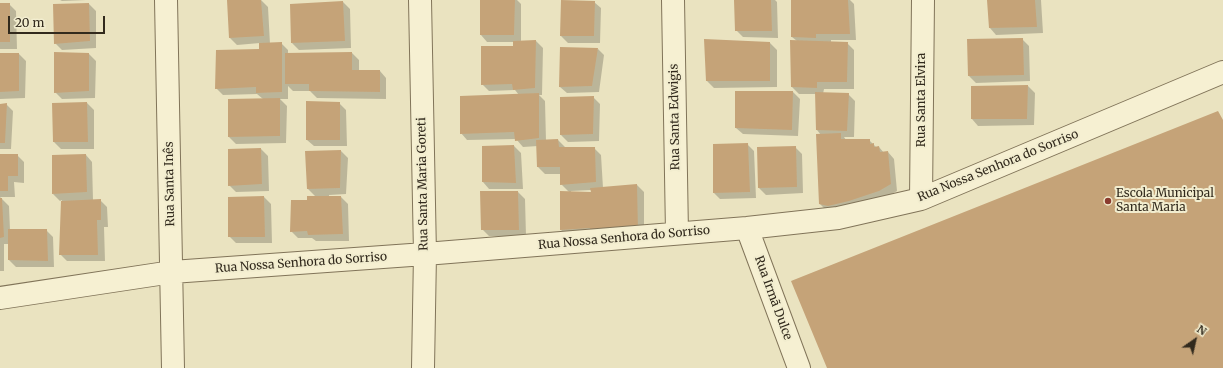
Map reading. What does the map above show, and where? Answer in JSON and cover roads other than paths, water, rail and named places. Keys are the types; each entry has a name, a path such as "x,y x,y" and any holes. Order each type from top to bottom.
{"street":[{"name":"Rua Santa Inês","path":"166,0 173,368"},
{"name":"Rua Santa Maria Goreti","path":"420,0 425,254 423,368"},
{"name":"Rua Santa Edwigis","path":"673,0 677,233"},
{"name":"Rua Santa Elvira","path":"921,199 922,0"},
{"name":"Rua Nossa Senhora do Sorriso","path":"0,298 172,272 425,254 747,228 838,218 921,199 1223,72"},
{"name":"Rua Irmã Dulce","path":"747,228 799,368"}],"place":[{"name":"Escola Municipal Santa Maria","path":"1108,201"}]}
